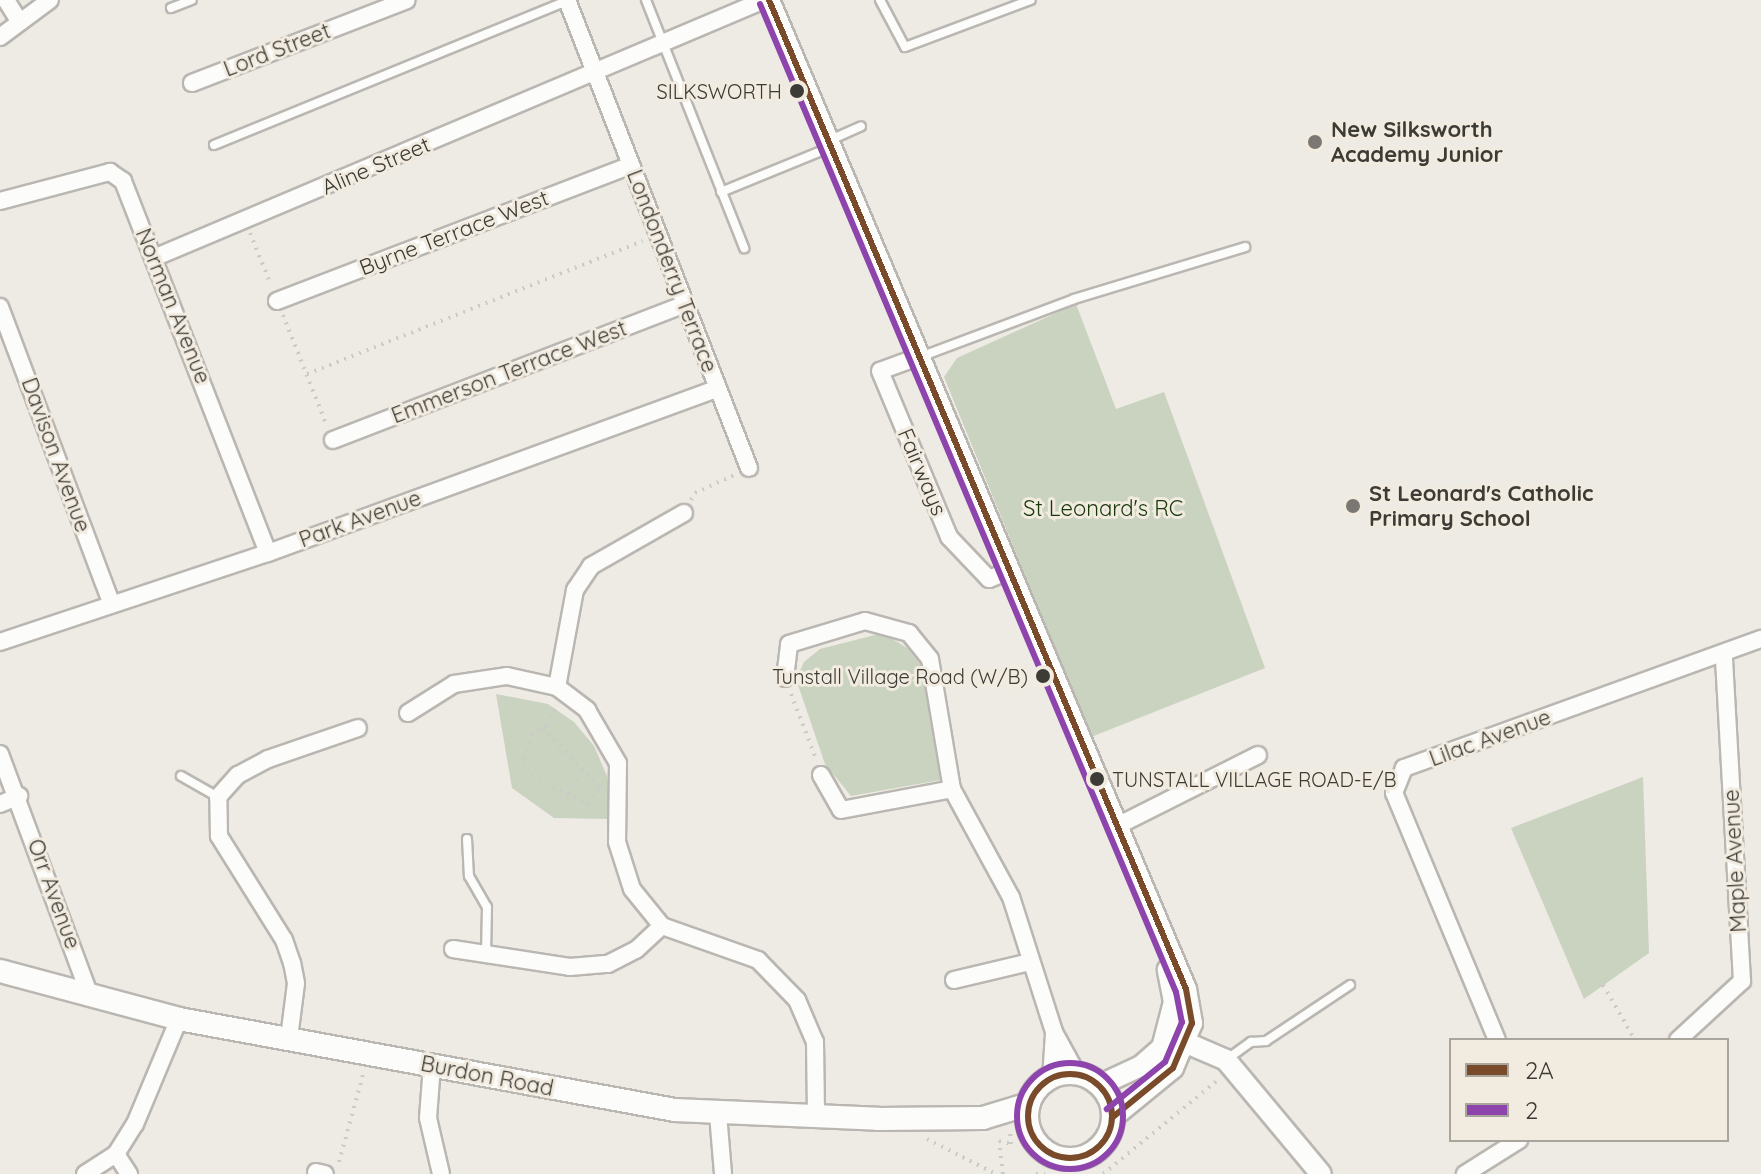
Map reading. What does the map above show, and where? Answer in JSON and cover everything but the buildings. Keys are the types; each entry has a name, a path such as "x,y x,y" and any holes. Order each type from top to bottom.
{"main road":[{"name":"Burdon Road","path":"0,971 179,1019 718,1114 983,1118 1016,1114"},
{"path":"1077,1074 1100,1085 1113,1117 1105,1140 1085,1165 1076,1159 1052,1168 1016,1114 1051,1078 1077,1074"}],"street":[{"path":"6,0 19,21"},
{"path":"0,37 50,0"},
{"name":"Lord Street","path":"192,83 407,0"},
{"name":"Londonderry Terrace","path":"567,0 749,468"},
{"path":"767,0 1190,1006 1177,1038 1173,1068 1113,1117"},
{"name":"Aline Street","path":"156,257 767,0"},
{"name":"Byrne Terrace West","path":"277,301 631,165"},
{"name":"Norman Avenue","path":"0,201 110,172 123,181 156,257 268,553"},
{"name":"Emmerson Terrace West","path":"333,440 685,304"},
{"name":"Davison Avenue","path":"1,312 111,603"},
{"name":"Fairways","path":"918,357 880,371 949,537 989,579 1009,571"},
{"name":"Park Avenue","path":"0,642 268,553 718,388"},
{"path":"561,690 575,590 591,566 684,513"},
{"path":"785,678 789,644 865,621 909,633 930,659 952,789 1011,897 1054,1032 1077,1074"},
{"name":"Lilac Avenue","path":"1496,1038 1394,793 1404,768 1761,639"},
{"name":"Maple Avenue","path":"1680,1038 1742,981 1724,654"},
{"path":"408,713 454,684 483,677 561,690 587,710 609,742 620,789 617,842 628,877 662,926 758,960 797,1000 815,1042 816,1117"},
{"path":"289,1038 296,983 292,963 284,940 219,836 218,797 238,775 268,759 358,728"},
{"name":"Orr Avenue","path":"0,754 19,796 89,993"},
{"path":"1115,827 1258,755"},
{"path":"821,775 841,810 952,789"},
{"path":"0,804 19,796"},
{"path":"453,949 570,967 608,964 636,950 662,926"},
{"path":"954,980 1030,962"},
{"path":"85,1174 116,1154 149,1095 179,1019"},
{"path":"1051,1078 1054,1032"},
{"path":"1177,1038 1230,1065 1321,1174"},
{"path":"1100,1085 1153,1057 1177,1038"},
{"path":"432,1065 428,1118 441,1174"},
{"path":"718,1114 723,1174"},
{"path":"1465,1174 1516,1142"},
{"path":"116,1154 129,1174"}],"lane":[{"path":"171,8 192,0"},
{"path":"214,145 567,0"},
{"path":"646,0 744,248"},
{"path":"880,0 905,47 1031,0"},
{"path":"721,192 861,126"},
{"path":"918,357 1074,299 1245,247"},
{"path":"181,776 218,797"},
{"path":"467,839 469,876 487,907 486,954"},
{"path":"1230,1065 1251,1042 1266,1041 1350,985"}],"path":[{"path":"245,220 333,440"},
{"path":"307,374 658,235"},
{"path":"684,513 695,493 749,468"},
{"path":"785,678 821,775"},
{"path":"561,690 543,728 532,734 524,762 531,776 588,804 600,788"},
{"path":"543,728 581,772 600,788 620,789"},
{"path":"569,794 581,772"},
{"path":"1603,985 1634,1038"},
{"path":"335,1174 369,1053"},
{"path":"1103,1174 1230,1065"},
{"path":"1003,1174 999,1141 1011,1144 1016,1114"},
{"path":"921,1137 996,1174"},
{"path":"1036,1174 1052,1168"}],"green space":[{"name":"St Leonard's RC","path":"1076,304 1116,409 1164,392 1265,668 1091,737 944,377 957,358"},
{"path":"883,633 907,648 924,669 946,779 851,796 825,764 796,679 804,662 820,649"},
{"path":"496,694 548,704 574,722 594,746 607,776 610,819 554,818 512,788"},
{"path":"1643,777 1649,953 1584,999 1511,828"}],"transit line":[{"name":"2A","path":"769,0 1186,989 1192,1023 1173,1068 1113,1117"},
{"name":"2","path":"760,4 1176,992 1182,1022 1165,1062 1107,1109"},
{"name":"2","path":"1070,1063 1090,1067 1107,1079 1119,1096 1123,1116 1119,1136 1107,1153 1090,1165 1070,1169 1050,1165 1033,1153 1021,1136 1017,1116 1021,1096 1033,1079 1050,1067 1070,1063"},
{"name":"2A","path":"1062,1074 1078,1074 1094,1081 1105,1092 1112,1116 1109,1132 1100,1146 1078,1158 1062,1158 1046,1151 1035,1140 1028,1124 1028,1108 1035,1092 1046,1081 1062,1074"}],"place":[{"name":"SILKSWORTH","path":"797,91"},
{"name":"New Silksworth Academy Junior","path":"1315,142"},
{"name":"St Leonard's Catholic Primary School","path":"1353,506"},
{"name":"Tunstall Village Road (W/B)","path":"1043,676"},
{"name":"TUNSTALL VILLAGE ROAD-E/B","path":"1097,779"}]}
